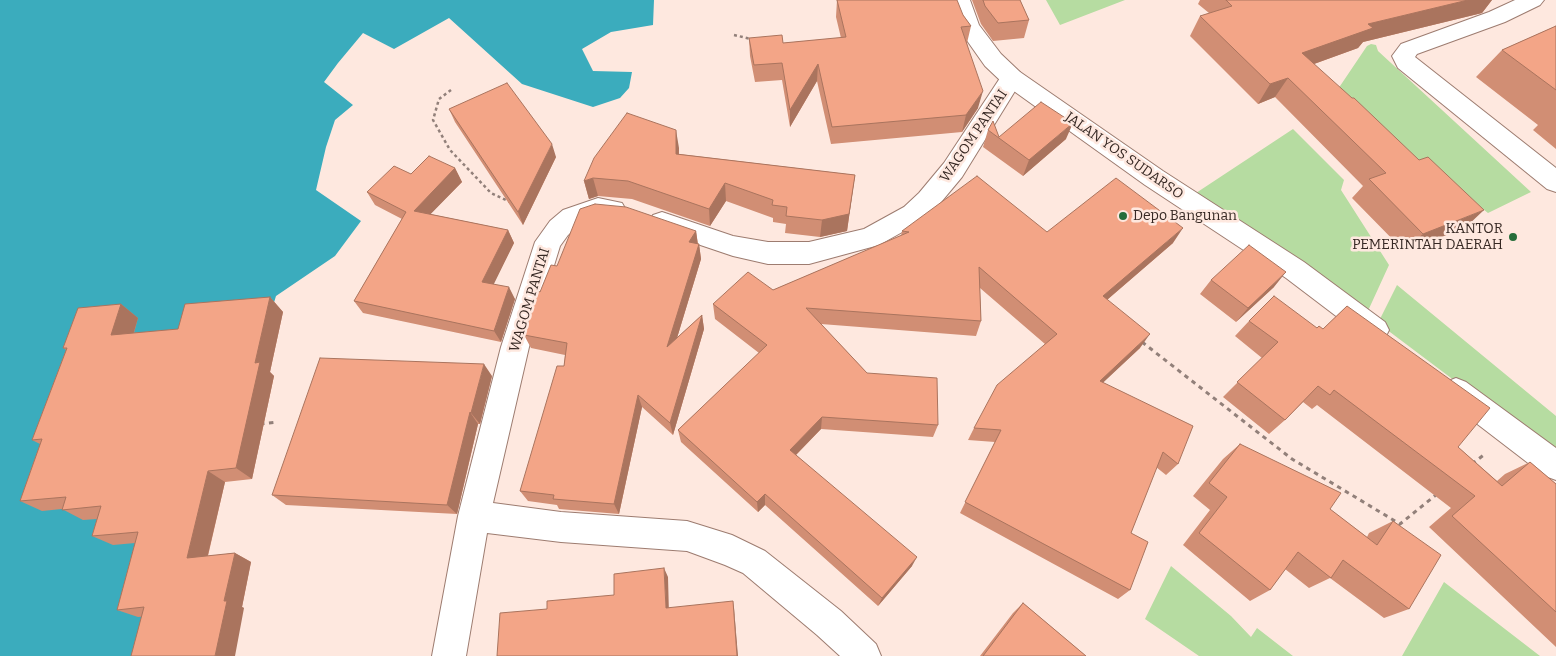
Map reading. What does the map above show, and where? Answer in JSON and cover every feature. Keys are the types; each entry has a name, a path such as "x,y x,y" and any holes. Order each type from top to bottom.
{"street":[{"name":"JALAN YOS SUDARSO","path":"959,0 969,27 993,60 1012,78 1147,167 1295,270 1395,345"},
{"path":"1533,0 1497,17 1409,49 1403,56 1406,62 1556,182"},
{"name":"WAGOM PANTAI","path":"449,656 474,516 515,347 548,242 559,228 572,217 598,208 631,211 733,246 768,253 809,253 870,238 913,214 928,200 953,170 1012,78"},
{"path":"1441,380 1556,466"},
{"path":"474,516 561,527 687,536 732,551 754,562 829,623 864,656"}],"path":[{"path":"734,35 752,39"},
{"path":"451,90 439,99 433,120 450,150 491,193 559,228"},
{"path":"1142,341 1292,459 1400,524 1445,487"},
{"path":"258,424 277,422"},
{"path":"1467,469 1514,436"}],"green space":[{"path":"1046,0 1125,0 1060,25"},
{"path":"1371,44 1376,45 1378,51 1531,192 1488,213 1450,183 1430,181 1334,95 1367,46"},
{"path":"1293,129 1344,180 1341,190 1389,265 1367,313 1196,193"},
{"path":"1397,285 1556,416 1556,457 1378,323"},
{"path":"1171,566 1231,616 1251,637 1257,628 1293,656 1199,656 1145,619"},
{"path":"1444,582 1540,656 1402,656"}],"water":[{"path":"0,0 654,0 653,25 611,32 582,49 593,71 632,72 629,88 620,98 593,107 522,84 449,18 394,49 363,33 324,82 353,105 335,120 326,147 316,190 361,221 335,256 276,296 193,569 194,656 0,656"}],"building":[{"path":"837,0 957,0 963,15 971,26 961,27 983,91 966,115 832,127 818,64 790,110 782,63 754,65 749,38 782,35 783,43 846,37"},
{"path":"983,0 1020,0 1029,20 998,23 985,6"},
{"path":"1226,0 1468,0 1368,24 1373,28 1302,53 1354,98 1419,160 1428,157 1484,210 1423,234 1369,179 1386,173 1288,78 1270,84 1200,16 1232,6"},
{"path":"1556,26 1556,90 1502,50"},
{"path":"507,83 552,144 518,212 449,109"},
{"path":"1041,102 1073,123 1029,160 988,130 993,121 999,137"},
{"path":"627,113 676,130 676,154 855,175 849,214 822,220 786,216 787,207 772,205 773,200 725,183 709,209 628,181 593,178 584,181 594,158"},
{"path":"429,156 455,168 414,211 508,230 482,282 509,287 494,331 354,301 406,212 367,192 394,166 411,174"},
{"path":"977,176 1047,232 1116,178 1183,228 1103,296 1150,334 1100,381 1193,426 1178,464 1163,452 1131,533 1148,542 1130,590 965,502 1001,430 974,428 997,385 1057,334 979,267 981,321 806,308 867,373 937,378 938,425 822,417 790,450 917,557 882,598 765,494 757,502 678,430 767,345 713,304 748,272 773,290 909,232 902,231"},
{"path":"595,204 626,207 696,231 689,242 699,244 667,347 702,315 670,423 638,395 614,504 553,499 554,495 520,491 557,366 564,366 567,343 524,335 538,291 540,292 551,265 557,266 580,209"},
{"path":"1249,245 1286,272 1248,308 1211,280"},
{"path":"1274,296 1317,328 1319,326 1323,329 1347,306 1490,408 1458,447 1502,486 1530,462 1556,484 1556,612 1452,516 1475,496 1334,390 1330,395 1318,386 1285,420 1237,382 1278,342 1249,321"},
{"path":"270,297 255,363 260,362 236,468 208,471 187,558 235,553 224,601 227,601 215,656 131,656 144,607 117,610 138,532 92,536 101,506 62,510 66,497 20,501 42,439 32,440 67,348 63,348 78,308 121,304 111,335 178,329 185,304"},
{"path":"320,358 484,364 447,505 272,495"},
{"path":"1240,444 1341,493 1330,509 1377,545 1393,521 1441,555 1409,609 1343,560 1331,578 1298,552 1270,590 1199,533 1227,497 1209,483"},
{"path":"664,568 666,608 733,601 737,656 497,656 500,613 547,609 547,601 614,595 614,574"},
{"path":"1023,603 1086,656 983,656"}],"place":[{"name":"Depo Bangunan","path":"1123,216"},
{"name":"KANTOR PEMERINTAH DAERAH","path":"1513,237"}]}
